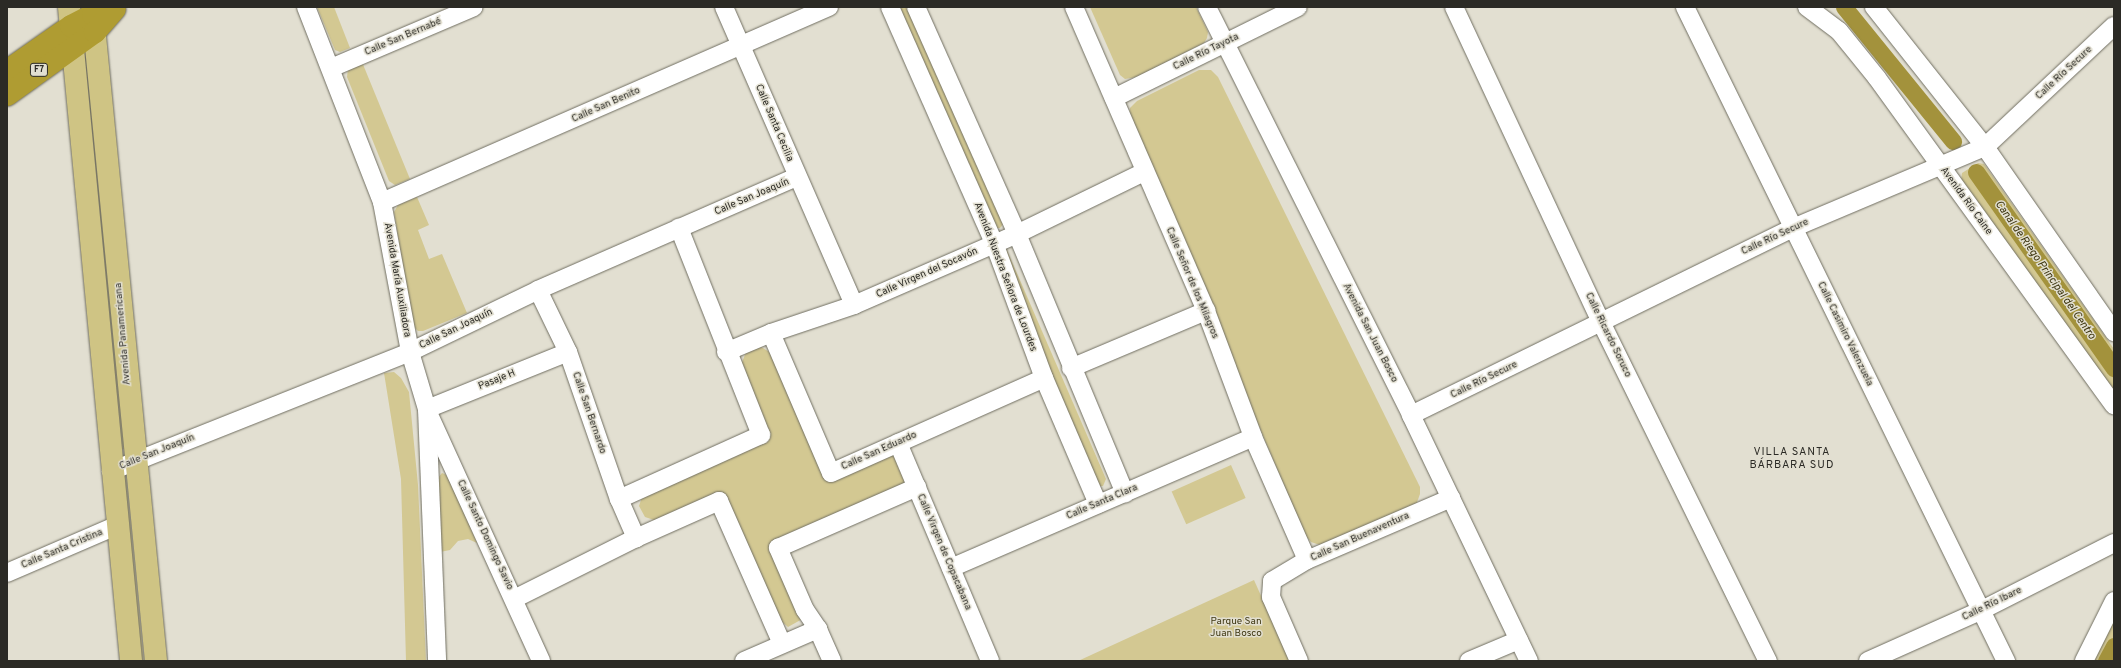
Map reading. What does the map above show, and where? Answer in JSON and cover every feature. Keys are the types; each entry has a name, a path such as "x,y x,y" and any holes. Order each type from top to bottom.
{"highway":[{"name":"F7","path":"7,71 71,27 117,8"},
{"name":"F7","path":"7,95 71,27"}],"main road":[{"name":"Avenida Panamericana","path":"93,18 135,460 156,661"},
{"path":"71,27 111,471 118,525 131,661"}],"street":[{"name":"Avenida María Auxiliadora","path":"306,7 332,68 382,202 410,352 426,409 437,661"},
{"name":"Calle San Bernabé","path":"332,68 474,7"},
{"name":"Calle Santa Cecilia","path":"724,7 797,177 854,304"},
{"name":"Calle San Benito","path":"382,202 829,7"},
{"name":"Avenida Nuestra Señora de Lourdes","path":"890,7 994,243 1044,378 1098,504"},
{"path":"916,7 1017,234 1071,368 1125,493"},
{"name":"Calle Señor de los Milagros","path":"1074,7 1114,98 1144,172 1206,311 1253,438 1307,560"},
{"name":"Avenida San Juan Bosco","path":"1207,7 1411,415 1529,661"},
{"name":"Calle Río Tayota","path":"1114,98 1298,7"},
{"name":"Calle Ricardo Soruco","path":"1454,7 1601,322 1768,661"},
{"name":"Calle Casimiro Valenzuela","path":"1685,7 2006,661"},
{"name":"Avenida Río Caine","path":"1807,7 1839,31 1877,78 2114,405"},
{"path":"1874,7 1985,147 2114,332"},
{"name":"Calle Río Secure","path":"1411,415 1793,228 1985,147 2114,26"},
{"name":"Calle Virgen del Socavón","path":"726,352 771,333 854,304 1017,234 1144,172"},
{"name":"Calle San Joaquín","path":"111,471 135,460 410,352 538,290 797,177"},
{"path":"619,499 761,435 726,352 679,228"},
{"name":"Calle San Bernardo","path":"538,290 568,352 619,499 636,538"},
{"path":"1071,368 1206,311"},
{"name":"Calle San Eduardo","path":"771,333 831,473 1044,378"},
{"name":"Pasaje H","path":"426,409 568,352"},
{"name":"Calle Santo Domingo Savio","path":"426,409 542,661"},
{"name":"Calle Santa Clara","path":"951,568 1253,438"},
{"name":"Calle Virgen de Copacabana","path":"898,443 990,661"},
{"path":"832,661 818,629 805,610 778,548 916,487"},
{"name":"Calle San Buenaventura","path":"1299,661 1271,597 1272,581 1307,560 1450,498"},
{"path":"514,599 636,538 719,501 782,644"},
{"name":"Calle Santa Cristina","path":"7,573 118,525"},
{"name":"Calle Río Ibare","path":"1868,661 1982,610 2114,542"},
{"path":"2084,661 2114,601"},
{"path":"744,661 818,629"},
{"path":"1469,661 1519,640"}],"green space":[{"path":"317,7 334,7 350,48 340,52 335,50"},
{"path":"898,7 911,7 1004,223 1000,228 996,228"},
{"path":"1090,7 1196,7 1208,32 1207,38 1204,43 1137,77 1125,79 1120,75"},
{"path":"85,47 127,449 121,449 79,48"},
{"path":"362,62 410,179 395,185 389,181 347,77 348,69"},
{"path":"1199,70 1211,70 1218,77 1420,487 1420,494 1416,505 1320,545 1311,542 1305,535 1129,119 1130,108 1137,101"},
{"path":"1978,163 1984,164 2114,349 2114,391 1961,182 1962,173"},
{"path":"417,197 429,225 418,230 429,259 442,254 467,313 423,331 418,331 413,326 394,212 398,205"},
{"path":"1006,248 1106,479 1103,486 1099,486 999,251"},
{"path":"761,347 771,353 824,477 893,453 911,482 784,539 804,618 788,627 781,621 726,501 657,521 645,517 639,506 642,497 769,436 741,365 746,352"},
{"path":"394,372 401,378 409,392 418,485 426,661 406,661 401,479 384,373"},
{"path":"1231,465 1246,498 1186,524 1172,491"},
{"path":"442,473 449,476 477,543 468,539 458,541 450,550 440,552 437,479"},
{"path":"126,476 144,661 139,661 120,477"},
{"name":"Parque San Juan Bosco","path":"1254,580 1290,661 1078,661"},
{"path":"2114,617 2114,661 2092,661"}],"waterway":[{"name":"Canal de Riego Principal del Centro","path":"1844,7 1953,141"},
{"name":"Canal de Riego Principal del Centro","path":"1976,172 2114,368"},
{"name":"Canal de Riego Principal del Centro","path":"2106,661 2114,646"}],"district":[{"name":"VILLA SANTA BÁRBARA SUD","path":"1792,459"}]}
